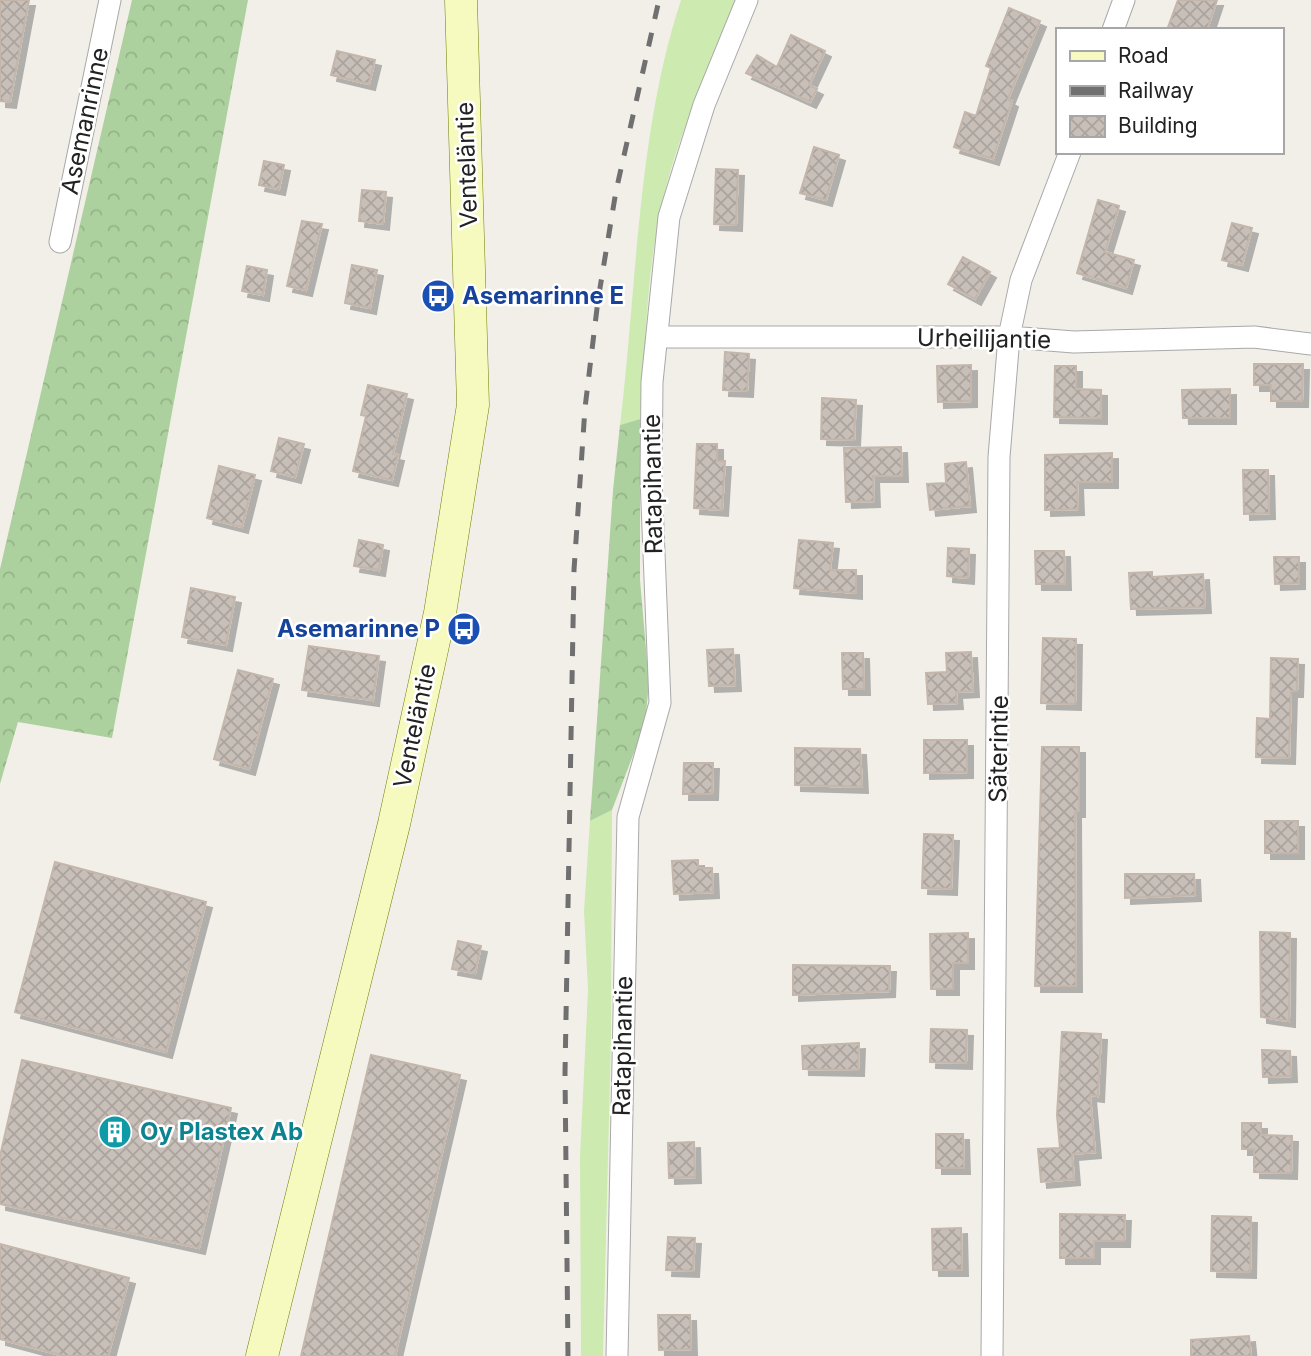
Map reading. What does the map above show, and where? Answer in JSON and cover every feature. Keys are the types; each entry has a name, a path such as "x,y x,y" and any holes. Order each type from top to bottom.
{"street":[{"name":"Asemanrinne","path":"60,242 110,0"},
{"name":"Venteläntie","path":"262,1356 397,810 440,612 473,405 461,0"},
{"name":"Ratapihantie","path":"617,1356 628,817 660,703 651,478 652,382 670,217 704,104 747,0"},
{"path":"1114,28 1124,0"},
{"name":"Säterintie","path":"992,1356 999,457 1009,337 1021,280 1069,154"},
{"name":"Urheilijantie","path":"657,337 1009,337 1074,342 1254,337 1311,344"}],"green space":[{"path":"132,0 248,0 112,738 18,722 0,784 0,569"},
{"path":"681,0 735,0 687,121 664,196 650,278 640,419 620,425 647,156 666,51"},
{"path":"640,419 640,580 649,683 645,724 612,810 590,821 620,425"},
{"path":"612,810 611,1041 603,1356 581,1356 580,1157 588,990 584,911 590,821"}],"building":[{"path":"0,0 29,0 10,102 0,101"},
{"path":"1178,0 1217,0 1208,28 1168,28"},
{"path":"1009,8 1040,21 1008,99 1012,101 993,159 954,147 965,112 976,116 991,68 986,66"},
{"path":"791,35 825,51 809,85 817,89 810,102 746,73 757,55 777,67"},
{"path":"337,51 375,60 369,84 331,75"},
{"path":"814,147 839,155 826,200 800,193"},
{"path":"264,161 284,165 279,189 259,185"},
{"path":"716,169 738,170 736,225 714,224"},
{"path":"362,190 386,192 383,224 359,221"},
{"path":"1098,200 1119,206 1105,252 1134,260 1126,288 1077,273"},
{"path":"302,221 322,224 306,290 287,286"},
{"path":"1232,223 1252,228 1242,265 1222,260"},
{"path":"963,257 990,272 975,299 948,284"},
{"path":"352,265 377,270 370,308 345,303"},
{"path":"247,266 267,270 263,295 242,291"},
{"path":"725,352 749,354 747,391 723,390"},
{"path":"1254,364 1303,364 1302,401 1271,401 1271,385 1254,385"},
{"path":"971,365 971,401 938,402 937,366"},
{"path":"1055,366 1076,366 1076,389 1101,390 1101,418 1054,417"},
{"path":"368,385 407,394 393,454 398,455 392,480 353,471 366,416 361,415"},
{"path":"1230,389 1230,418 1183,418 1182,390"},
{"path":"822,398 856,400 854,440 821,439"},
{"path":"279,438 304,444 295,477 271,471"},
{"path":"697,444 717,444 717,461 725,461 722,510 694,508"},
{"path":"901,447 902,476 873,476 874,501 846,502 844,448"},
{"path":"1112,453 1112,482 1077,482 1078,509 1045,510 1045,455"},
{"path":"966,462 970,506 930,510 927,484 946,483 945,464"},
{"path":"219,466 255,475 242,527 207,518"},
{"path":"1243,470 1268,470 1269,513 1244,514"},
{"path":"359,540 383,545 379,570 354,566"},
{"path":"799,540 833,543 830,570 856,570 856,593 794,588"},
{"path":"948,548 969,549 968,578 947,576"},
{"path":"1035,551 1064,551 1065,584 1036,584"},
{"path":"1274,557 1299,557 1299,583 1275,584"},
{"path":"1152,572 1152,577 1203,574 1205,607 1131,609 1129,573"},
{"path":"191,588 235,597 226,645 182,637"},
{"path":"1043,638 1076,639 1075,704 1041,703"},
{"path":"309,646 379,656 373,700 302,690"},
{"path":"733,649 735,685 709,686 707,650"},
{"path":"971,652 973,691 956,692 957,703 928,704 926,673 947,672 946,653"},
{"path":"842,653 863,653 864,689 843,689"},
{"path":"1271,658 1298,659 1297,691 1291,691 1289,758 1256,757 1257,718 1270,719"},
{"path":"238,670 273,679 249,769 214,759"},
{"path":"924,740 967,740 967,772 924,773"},
{"path":"1042,747 1079,747 1079,811 1075,811 1076,986 1035,986"},
{"path":"795,748 860,749 862,787 795,785"},
{"path":"684,763 713,763 712,794 683,794"},
{"path":"1265,821 1298,821 1298,853 1265,853"},
{"path":"924,834 953,835 951,889 922,888"},
{"path":"698,860 698,868 712,868 713,892 674,894 672,861"},
{"path":"55,862 206,902 166,1052 15,1012"},
{"path":"1125,874 1194,874 1195,895 1125,898"},
{"path":"1260,932 1290,933 1289,1021 1261,1017"},
{"path":"968,933 968,963 953,963 953,989 931,989 930,934"},
{"path":"458,941 481,946 475,973 452,969"},
{"path":"793,965 890,966 889,991 793,995"},
{"path":"931,1029 967,1030 966,1063 930,1062"},
{"path":"1062,1032 1101,1034 1098,1096 1090,1095 1095,1152 1072,1154 1074,1179 1041,1182 1038,1149 1060,1148 1057,1115"},
{"path":"859,1043 858,1070 803,1069 802,1046"},
{"path":"1262,1050 1290,1051 1291,1076 1263,1077"},
{"path":"371,1055 460,1075 395,1356 301,1356"},
{"name":"Oy Plastex Ab","path":"22,1060 231,1108 199,1248 0,1204 0,1156"},
{"path":"1242,1123 1261,1123 1261,1135 1292,1136 1291,1173 1254,1172 1254,1149 1242,1149"},
{"path":"936,1134 963,1134 964,1168 936,1168"},
{"path":"694,1142 695,1177 669,1178 668,1143"},
{"path":"1060,1214 1125,1215 1124,1241 1094,1241 1094,1258 1060,1258"},
{"path":"1212,1216 1251,1217 1250,1272 1211,1271"},
{"path":"961,1228 962,1270 933,1270 932,1229"},
{"path":"668,1237 695,1238 693,1271 666,1270"},
{"path":"0,1244 129,1278 108,1356 64,1356 0,1339"},
{"path":"658,1315 690,1315 691,1349 659,1350"},
{"path":"1249,1336 1251,1356 1191,1356 1191,1340"}],"railway":[{"path":"568,1356 565,1073 574,570 585,408 598,300 616,191 659,0"}],"place":[{"name":"Asemarinne E","path":"438,296"},
{"name":"Asemarinne P","path":"464,629"},
{"name":"Oy Plastex Ab","path":"115,1132"}]}
